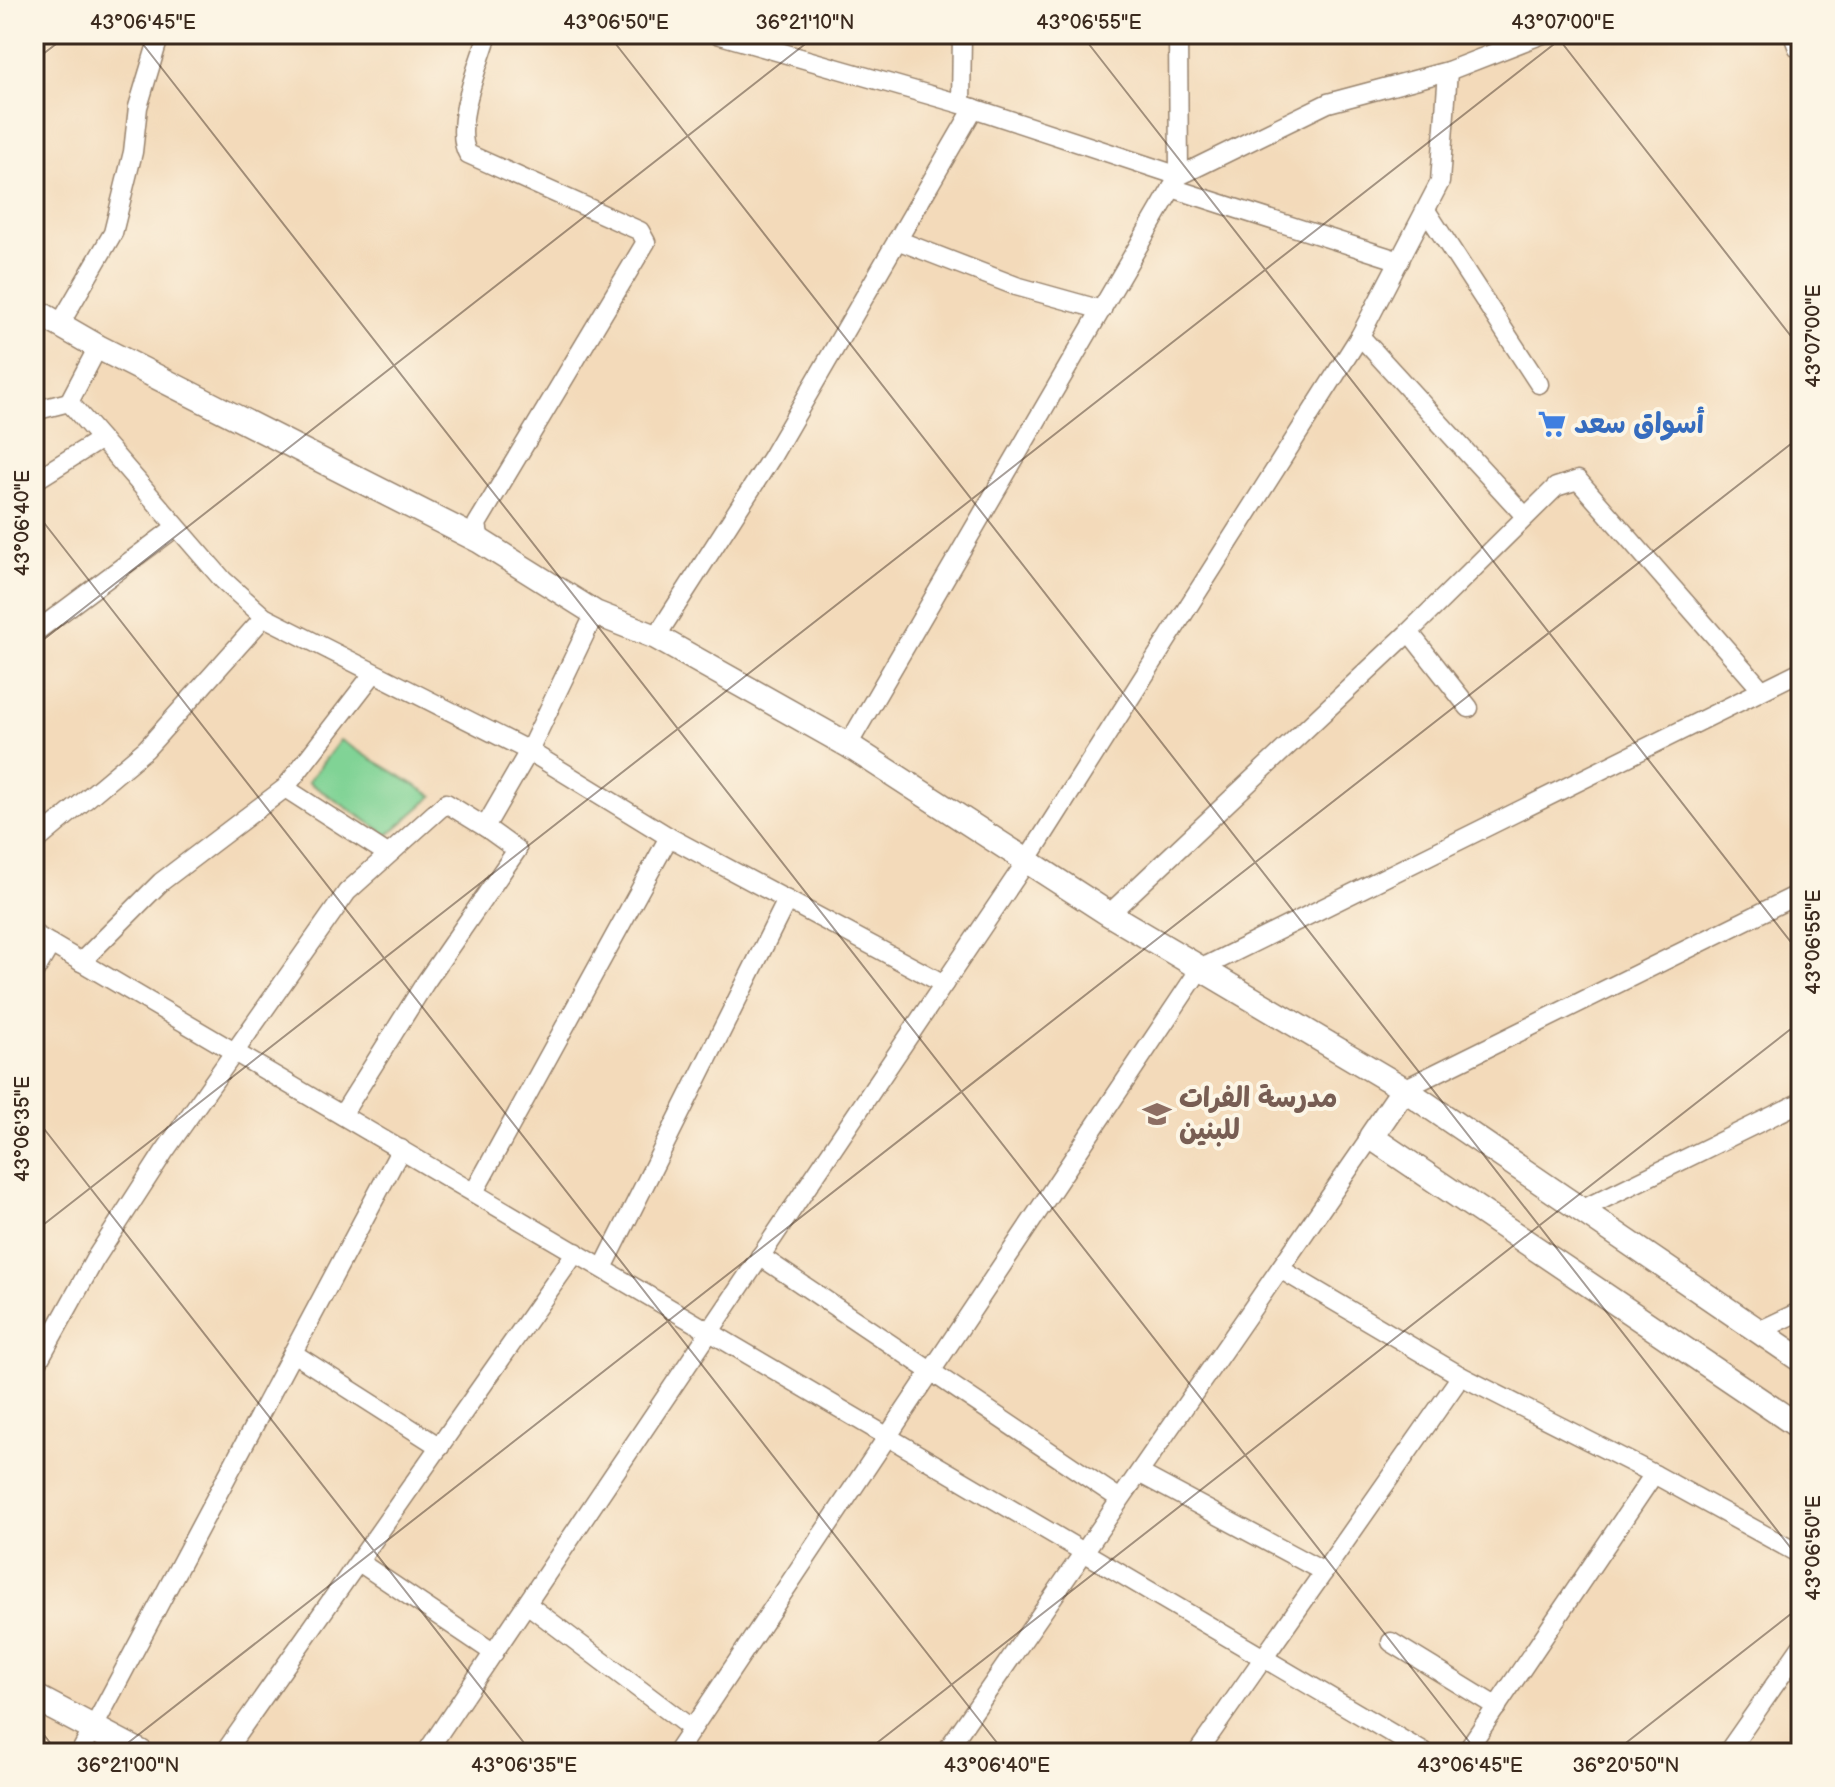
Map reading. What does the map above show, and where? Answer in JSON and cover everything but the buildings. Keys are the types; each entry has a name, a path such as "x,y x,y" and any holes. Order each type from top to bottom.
{"main road":[{"path":"1797,34 1801,45"},
{"path":"34,1697 140,1753"}],"street":[{"path":"60,324 113,233 133,152 138,107 160,34"},
{"path":"480,541 477,524 646,242 640,231 468,154 462,145 462,125 488,34"},
{"path":"717,34 742,37 968,106 1400,261"},
{"path":"656,637 768,463 897,240 968,106 962,34"},
{"path":"848,745 1176,182 1178,34"},
{"path":"1176,182 1328,103 1448,71 1543,34"},
{"path":"431,1752 494,1653 1026,862 1360,336 1440,182 1448,71"},
{"path":"1427,212 1539,384"},
{"path":"897,240 1016,286 1102,310"},
{"path":"34,310 98,347 480,541 595,613 656,637 848,745 1109,914 1404,1089 1801,1360"},
{"path":"1360,336 1525,516"},
{"path":"34,411 69,402 98,347"},
{"path":"69,402 223,580 264,617 529,751 669,837 944,984"},
{"path":"34,481 101,439"},
{"path":"1109,914 1409,632 1556,487 1578,480 1761,689"},
{"path":"34,633 176,527"},
{"path":"485,827 529,751 595,613"},
{"path":"34,843 146,749 264,617"},
{"path":"1409,632 1469,708"},
{"path":"676,1753 1200,969 1801,671"},
{"path":"81,962 161,882 285,788 373,674"},
{"path":"285,788 386,853"},
{"path":"34,1369 95,1259 232,1052 347,892 386,853 446,803 517,850 425,983 342,1115"},
{"path":"474,1192 669,837"},
{"path":"945,1753 1404,1089 1801,893"},
{"path":"603,1268 787,900"},
{"path":"34,934 1425,1753"},
{"path":"34,973 51,944"},
{"path":"1581,1210 1801,1102"},
{"path":"1371,1137 1801,1428"},
{"path":"80,1753 401,1149"},
{"path":"224,1753 576,1252"},
{"path":"760,1256 1120,1499"},
{"path":"1280,1269 1461,1376 1654,1474 1801,1555"},
{"path":"1759,1331 1801,1311"},
{"path":"293,1353 440,1447"},
{"path":"1197,1753 1461,1376"},
{"path":"1139,1473 1324,1572"},
{"path":"1465,1753 1654,1474"},
{"path":"359,1562 494,1653"},
{"path":"527,1604 692,1729"},
{"path":"1391,1642 1497,1707"},
{"path":"1727,1753 1801,1647"}],"green space":[{"path":"340,740 433,796 388,835 308,782"}],"place":[{"name":"أسواق سعد","path":"1552,424"},
{"name":"مدرسة الفرات للبنين","path":"1157,1114"}]}
